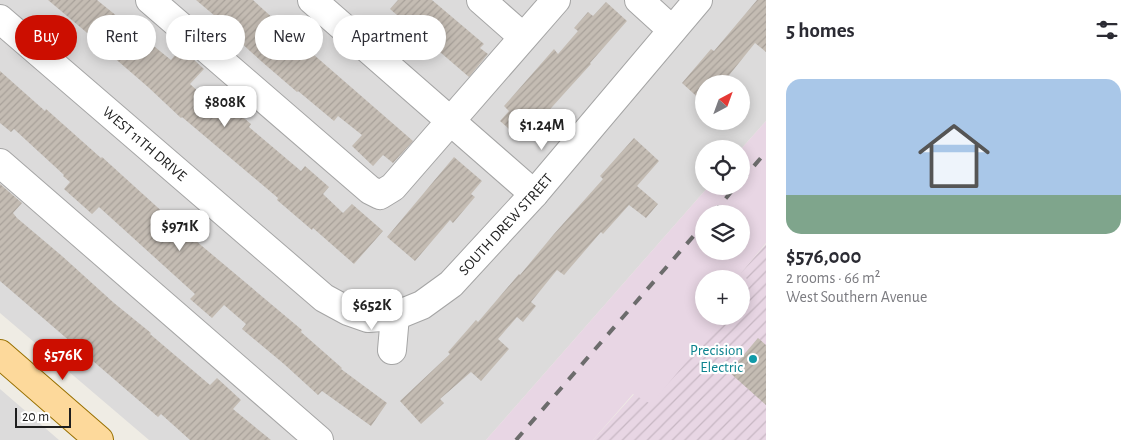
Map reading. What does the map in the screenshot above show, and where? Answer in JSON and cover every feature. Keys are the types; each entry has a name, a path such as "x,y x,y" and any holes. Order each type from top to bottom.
{"main road":[{"path":"0,354 99,440"}],"street":[{"path":"150,0 370,190 380,195 393,188 556,0"},
{"path":"312,0 534,194"},
{"path":"481,0 523,37"},
{"path":"639,0 672,30"},
{"name":"SOUTH DREW STREET","path":"395,316 422,305 451,284 534,194 698,0"},
{"name":"WEST 11TH DRIVE","path":"0,19 324,298 348,311 368,318 395,316"},
{"path":"0,163 319,440"},
{"path":"392,350 395,316"}],"shaded area":[{"path":"0,0 766,0 766,121 749,140 695,140 695,195 701,195 486,440 149,440 0,313"},
{"path":"766,121 766,243 744,270 695,270 695,325 717,325 651,404 633,394 593,440 486,440 701,195 750,195 749,140"},
{"path":"766,244 766,440 593,440 696,325 750,325 750,270 743,270"},
{"path":"0,389 59,440 0,440"}],"building":[{"path":"48,0 97,0 116,15 87,15 87,33 77,24 77,15 66,15"},
{"path":"196,0 253,0 269,15 255,15 255,56 245,46 245,15 214,15"},
{"path":"398,0 432,0 484,44 480,48 488,54 469,77 446,57 446,15 397,15 390,9"},
{"path":"757,0 766,0 766,52 755,43 729,75 695,75 695,95 682,83 711,49 714,51"},
{"path":"606,2 627,21 522,140 500,121 509,111 504,106 554,49 558,54 578,31 574,28 588,12 593,16"},
{"path":"156,48 166,56 166,60 194,60 204,69 190,84 213,105 222,110 227,104 251,124 249,127 301,171 305,166 329,187 323,194 343,213 352,204 383,231 354,264 181,118 117,60 156,60"},
{"path":"320,60 413,141 393,163 383,155 373,166 352,146 362,135 338,116 334,121 261,61"},
{"path":"0,71 45,111 46,109 102,157 177,225 302,330 301,332 341,369 387,403 371,426 322,391 318,395 242,329 246,324 224,305 212,318 190,299 195,294 99,207 92,214 64,189 70,182 64,175 14,129 11,132 0,123"},
{"path":"634,138 659,161 637,186 658,204 646,218 629,205 603,234 601,232 564,275 557,270 531,302 536,306 523,322 517,317 498,339 509,349 481,381 471,372 440,399 444,403 421,424 400,401 450,354 448,352 476,320 478,322 603,179 600,176"},
{"path":"454,157 482,181 471,194 475,197 453,223 450,220 415,261 387,237"},
{"path":"0,184 22,203 13,213 17,218 210,385 217,378 241,400 233,409 271,440 190,440 161,414 158,417 0,281"},
{"name":"Precision Electric","path":"758,338 766,345 766,405 729,372"}],"railway":[{"path":"750,171 766,152"},
{"path":"720,205 729,195"},
{"path":"516,440 695,234"}],"place":[{"name":"Precision Electric","path":"753,359"}]}
